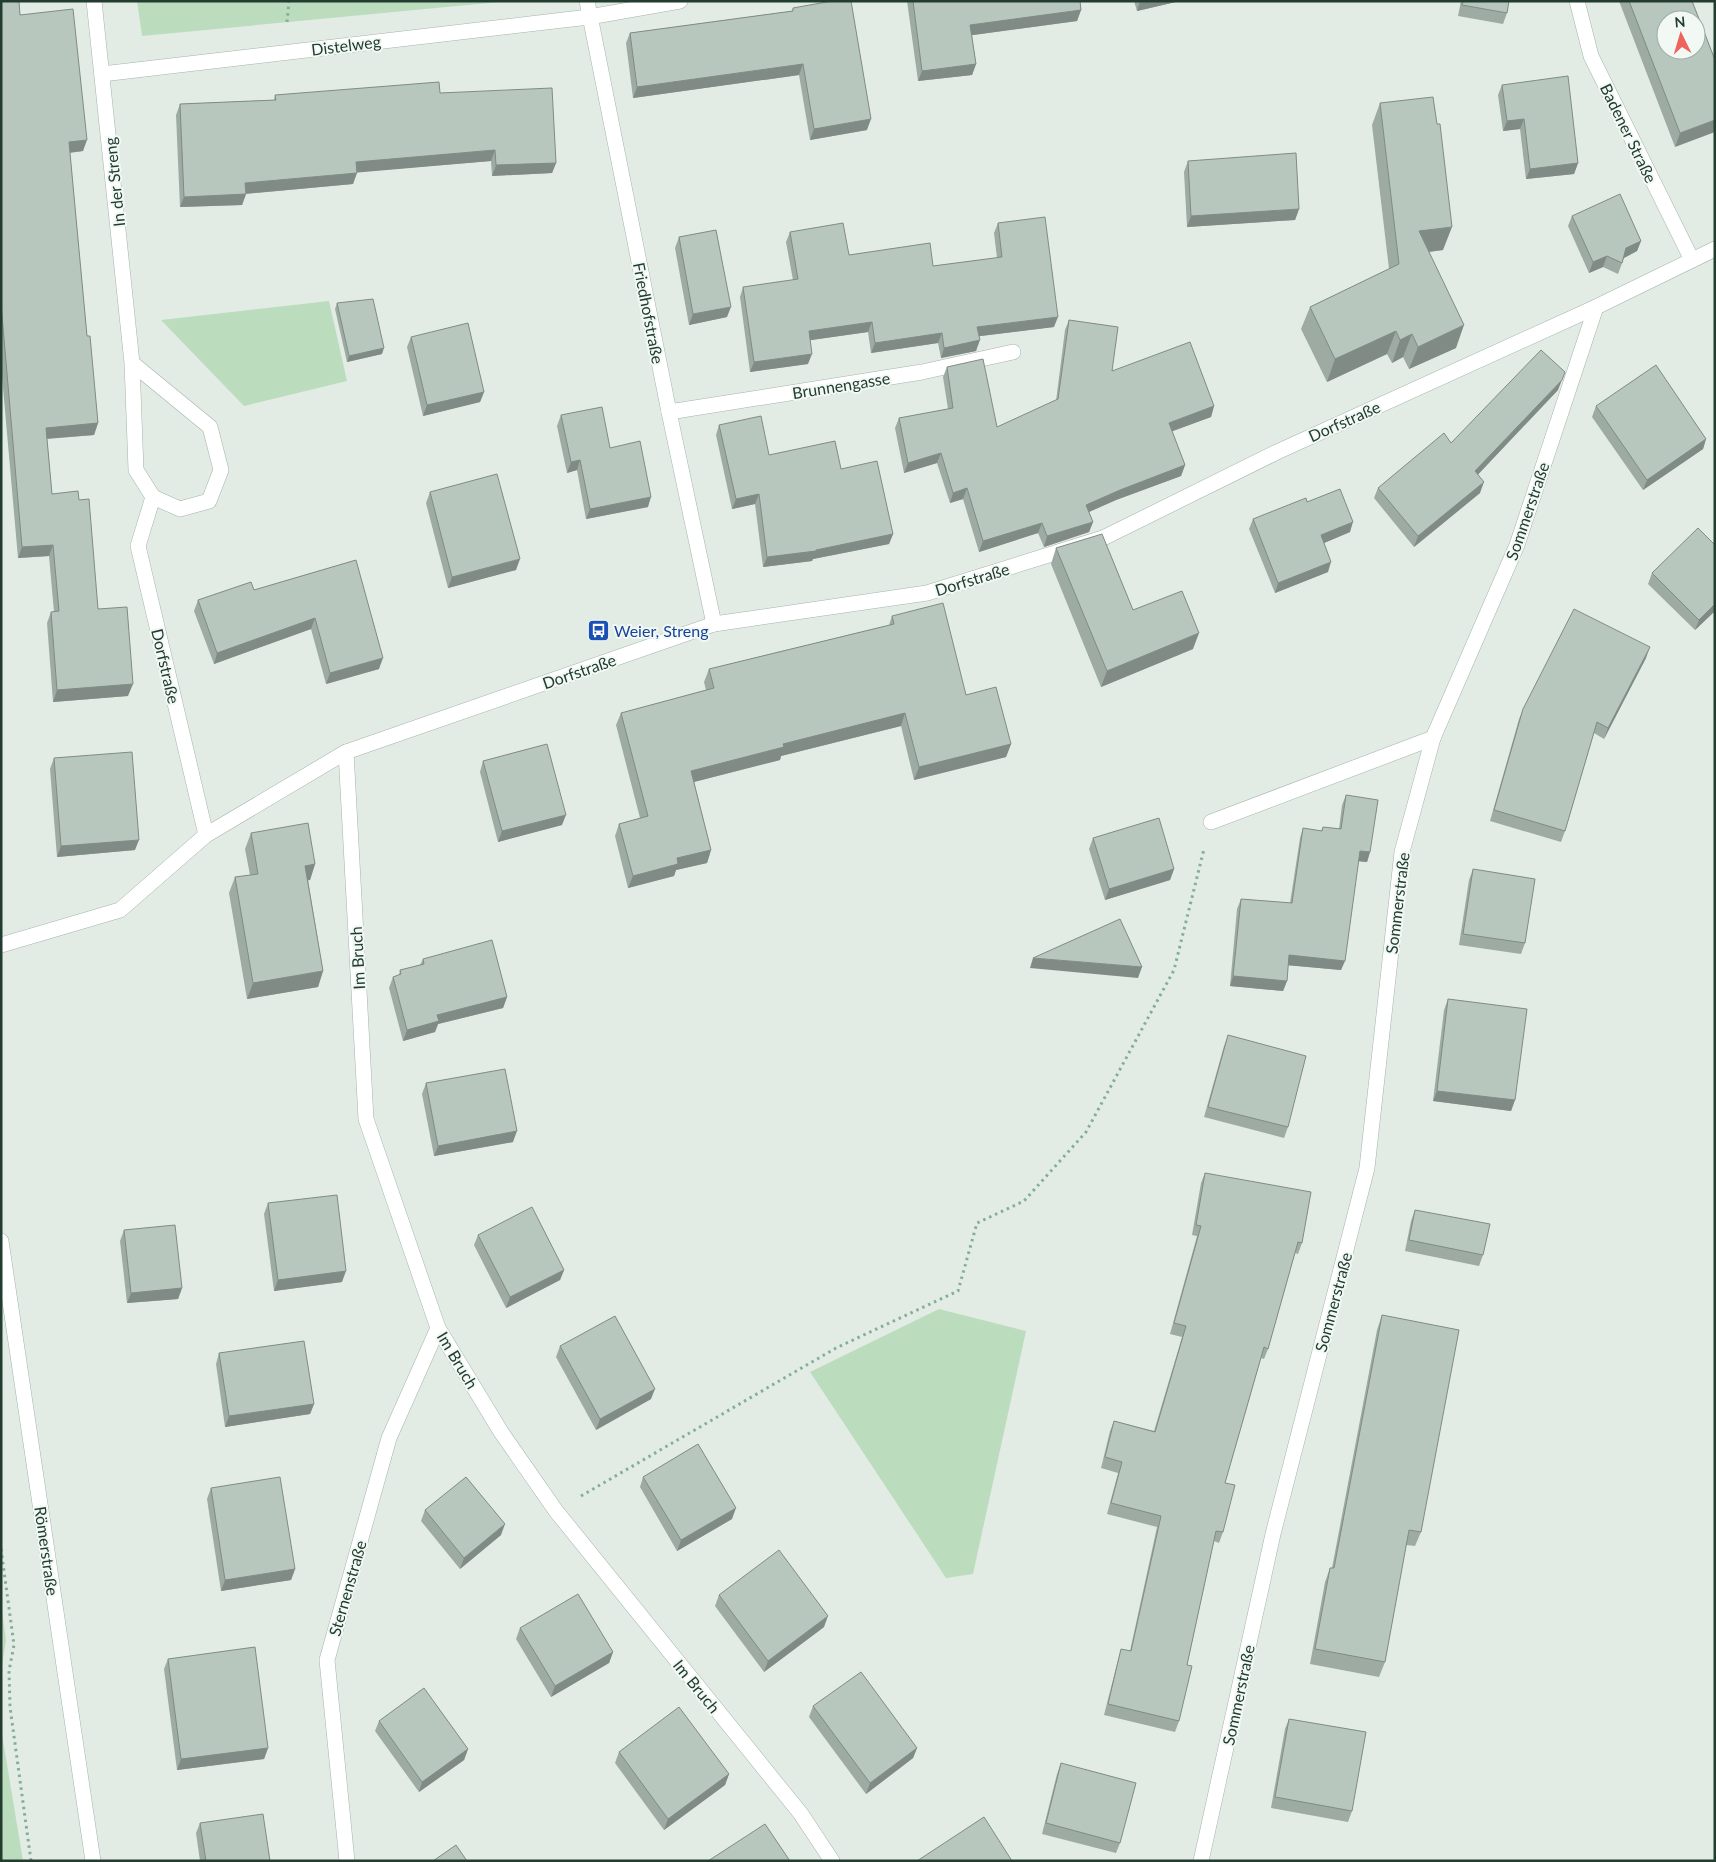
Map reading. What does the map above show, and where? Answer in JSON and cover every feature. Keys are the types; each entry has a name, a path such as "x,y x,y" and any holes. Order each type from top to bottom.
{"street":[{"name":"In der Streng","path":"94,1 132,363 136,470 153,497"},
{"name":"Friedhofstraße","path":"587,1 669,412 714,624"},
{"name":"Distelweg","path":"102,74 589,17 680,1"},
{"name":"Badener Straße","path":"1577,1 1591,56 1692,260"},
{"name":"Dorfstraße","path":"1,945 120,910 206,835 346,752 714,624 927,593 1103,538 1277,452 1596,307 1715,248"},
{"name":"Sommerstraße","path":"1202,1861 1273,1534 1368,1168 1402,852 1433,738 1517,545 1596,307"},
{"name":"Brunnengasse","path":"669,412 922,372 1012,352"},
{"path":"132,363 210,427 221,470 209,500 180,509 153,497"},
{"name":"Dorfstraße","path":"153,497 138,546 206,835"},
{"path":"1211,822 1433,738"},
{"name":"Im Bruch","path":"346,752 366,1119 438,1328 501,1432 556,1511 801,1814 832,1861"},
{"name":"Römerstraße","path":"1,1241 93,1861"},
{"name":"Sternenstraße","path":"348,1861 327,1660 389,1438 438,1328"}],"path":[{"path":"556,1511 836,1348 958,1292 977,1223 1024,1201 1086,1132 1174,970 1211,822"},
{"path":"1,1549 14,1646 9,1671 10,1707 32,1861"}],"green space":[{"path":"137,1 510,1 142,36"},
{"path":"329,301 347,381 244,406 161,320"},
{"path":"939,1309 1026,1331 973,1574 946,1578 810,1372"},
{"path":"1,1601 6,1641 1,1671"},
{"path":"1,1728 23,1861 1,1860"}],"building":[{"path":"1,1 19,1 20,15 73,9 87,140 69,142 87,336 90,336 98,423 46,428 52,494 78,491 79,500 89,499 98,609 127,607 133,684 57,690 51,612 59,611 53,545 22,547 1,304"},
{"path":"832,1 851,1 871,119 814,129 803,64 637,87 630,33 793,11 793,8"},
{"path":"913,1 1080,1 1081,10 970,25 976,64 922,71"},
{"path":"1463,1 1509,1 1507,13 1462,5"},
{"path":"1629,1 1692,1 1696,10 1656,10 1656,60 1706,60 1706,37 1715,60 1715,120 1680,133"},
{"path":"1568,76 1578,163 1530,169 1524,119 1507,121 1502,85"},
{"path":"439,82 440,93 552,88 556,163 496,165 495,150 356,162 357,173 245,183 246,194 184,197 180,104 276,100 275,95"},
{"path":"1433,97 1437,124 1440,124 1452,227 1419,231 1464,325 1418,347 1412,334 1400,340 1396,331 1335,359 1310,307 1399,264 1380,103"},
{"path":"1296,153 1299,209 1191,216 1188,161"},
{"path":"1620,194 1641,241 1626,248 1622,263 1607,256 1593,262 1572,216"},
{"path":"1045,217 1058,317 977,327 980,340 944,348 942,333 875,343 872,322 809,331 812,354 754,362 743,287 798,279 790,232 843,223 849,255 930,243 933,266 1002,257 998,223"},
{"path":"716,230 731,307 693,314 679,237"},
{"path":"373,299 384,348 349,356 337,303"},
{"path":"1069,320 1118,327 1112,371 1190,342 1214,406 1169,423 1185,465 1086,505 1093,522 1047,536 1042,523 983,541 967,488 953,493 941,453 908,463 899,418 953,408 947,367 983,359 997,427 1058,399"},
{"path":"468,323 484,392 427,405 411,337"},
{"path":"1541,350 1565,372 1562,380 1475,471 1484,482 1418,536 1378,488 1444,433 1451,443"},
{"path":"1656,365 1706,439 1647,480 1596,406"},
{"path":"602,407 610,448 640,441 651,497 590,509 580,460 571,462 561,415"},
{"path":"761,416 769,455 835,441 841,469 877,461 893,534 816,551 767,557 759,494 736,499 719,425"},
{"path":"497,474 520,559 452,577 430,492"},
{"path":"1340,489 1353,522 1321,535 1331,562 1278,583 1253,519 1306,498 1307,502"},
{"path":"1698,528 1715,545 1715,604 1699,620 1652,573"},
{"path":"1102,534 1133,610 1182,591 1199,633 1107,671 1056,548"},
{"path":"356,560 383,658 330,673 315,618 217,653 198,600 251,582 254,590"},
{"path":"943,603 966,695 996,687 1011,744 919,767 905,713 783,744 784,747 691,771 711,850 677,858 678,864 633,876 619,824 648,816 621,713 714,688 709,669 894,624 892,616"},
{"path":"1574,609 1650,647 1608,728 1597,722 1565,831 1494,810 1523,709"},
{"path":"547,744 566,815 502,831 483,761"},
{"path":"132,752 139,840 61,846 54,758"},
{"path":"1346,795 1378,800 1370,852 1360,851 1345,961 1289,955 1287,981 1233,976 1241,899 1292,903 1303,828 1322,831 1323,827 1341,829"},
{"path":"1159,818 1174,869 1109,889 1093,838"},
{"path":"308,823 315,864 305,866 323,971 253,983 235,877 258,874 251,833"},
{"path":"1473,869 1535,879 1525,943 1463,934"},
{"path":"1120,919 1142,967 1033,958"},
{"path":"492,940 507,997 437,1015 439,1021 407,1030 393,977 401,974 400,970 424,964 423,959"},
{"path":"1448,999 1527,1009 1515,1100 1437,1091"},
{"path":"1228,1035 1306,1056 1288,1127 1208,1107"},
{"path":"505,1069 517,1131 438,1146 426,1083"},
{"path":"1205,1173 1311,1192 1302,1243 1298,1242 1268,1349 1264,1347 1225,1483 1235,1485 1223,1532 1216,1531 1187,1665 1192,1666 1179,1721 1108,1704 1121,1649 1131,1651 1161,1516 1111,1503 1122,1462 1105,1457 1114,1421 1155,1432 1186,1326 1174,1323 1201,1226 1196,1225"},
{"path":"337,1195 346,1271 278,1280 268,1203"},
{"path":"532,1207 564,1270 510,1297 478,1235"},
{"path":"1415,1210 1490,1224 1483,1255 1409,1240"},
{"path":"175,1225 182,1288 131,1293 124,1230"},
{"path":"1382,1315 1459,1330 1421,1532 1409,1530 1385,1662 1315,1649 1330,1568 1334,1568"},
{"path":"615,1316 655,1389 600,1419 560,1346"},
{"path":"304,1341 314,1404 229,1416 219,1353"},
{"path":"698,1444 736,1508 681,1540 643,1477"},
{"path":"280,1477 295,1569 225,1580 211,1488"},
{"path":"466,1477 505,1524 464,1558 425,1510"},
{"path":"779,1550 828,1616 768,1661 719,1595"},
{"path":"578,1594 613,1652 555,1686 520,1628"},
{"path":"255,1647 268,1748 181,1759 168,1659"},
{"path":"861,1672 917,1748 870,1783 813,1706"},
{"path":"424,1688 468,1749 422,1782 379,1721"},
{"path":"679,1707 729,1774 668,1819 619,1752"},
{"path":"1289,1719 1366,1732 1352,1811 1275,1797"},
{"path":"1061,1763 1136,1783 1120,1843 1046,1823"},
{"path":"263,1814 270,1861 206,1861 200,1823"},
{"path":"984,1817 1012,1861 917,1861"},
{"path":"765,1824 790,1861 708,1861"},
{"path":"456,1845 467,1861 433,1861"}],"place":[{"name":"Weier, Streng","path":"598,630"}]}
